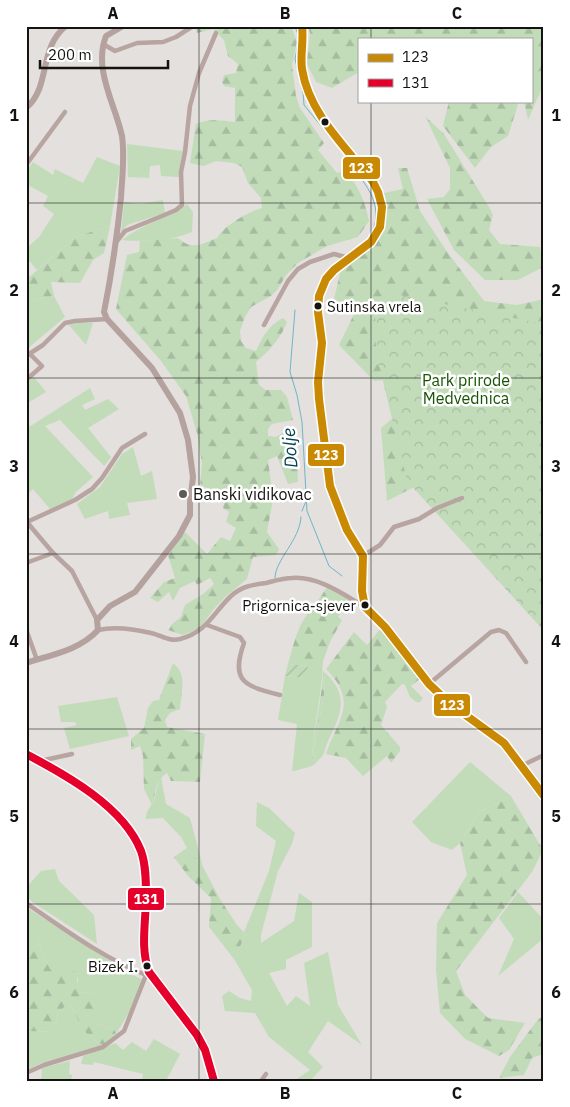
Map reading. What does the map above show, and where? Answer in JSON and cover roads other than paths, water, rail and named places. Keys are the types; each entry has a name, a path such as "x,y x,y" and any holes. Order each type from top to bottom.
{"street":[{"path":"26,108 35,100 39,91 52,44 58,33 66,26"},
{"path":"97,620 110,606 135,592 179,536 190,515 193,477 188,440 180,413 152,368 107,319 104,312 114,266 124,160 122,136 102,66 101,54 106,36 123,26"},
{"path":"103,44 115,51 137,43 163,42 176,37 193,26"},
{"path":"302,26 302,67 314,104 324,123 373,182 381,201 382,218 378,232 371,242 334,270 326,279 319,296 318,312 322,349 319,389 321,421 330,486 347,530 363,556 362,592 365,607"},
{"path":"117,241 124,231 176,210 182,205 181,172 188,117 199,73 216,33"},
{"path":"26,165 65,112"},
{"path":"264,325 288,281 298,269 310,262 334,254 349,258"},
{"path":"26,380 42,366 28,355 43,345 65,323 107,319"},
{"path":"98,630 97,620 72,571 53,553 27,522 75,500 92,489 102,478 122,448 145,434"},
{"path":"363,556 380,545 394,527 419,519 437,508 462,498"},
{"path":"26,562 53,553"},
{"path":"26,663 79,646 98,630 112,627 152,633 175,640 200,631 207,626 231,596 244,586 293,578 316,582 330,586 365,607 385,627 429,684 449,702 504,743 544,796"},
{"path":"207,626 240,637 244,643 238,659 239,674 246,684 259,690 280,695"},
{"path":"26,629 37,660"},
{"path":"429,684 491,632 500,630 506,633 526,662"},
{"path":"26,754 69,778 113,812 126,826 141,851 146,887 144,960 148,974 172,1000 197,1036 205,1050 214,1081"},
{"path":"40,761 72,754"},
{"path":"521,766 544,755"},
{"path":"26,903 107,956 129,968 148,974"},
{"path":"26,1073 44,1065 103,1047 124,1031 148,974"},
{"path":"260,1081 266,1074"}],"waterway":[{"name":"Dolje","path":"295,26 299,38 295,59 303,92 304,105 331,138"},
{"name":"Dolje","path":"349,162 368,189 375,207 376,217 369,238"},
{"name":"Dolje","path":"295,310 290,372 302,422 307,511 329,566 342,576"},
{"name":"Dolje","path":"302,511 306,501"},
{"path":"275,578 279,564 297,534 301,517"},
{"name":"Dolje","path":"395,636 402,644"}],"place":[{"name":"Sutinska vrela","path":"318,306"},
{"name":"Banski vidikovac","path":"183,494"},
{"name":"Prigornica-sjever","path":"365,605"},
{"name":"Bizek I.","path":"147,966"}],"park label":[{"name":"Park prirode Medvednica","path":"466,389"}]}
